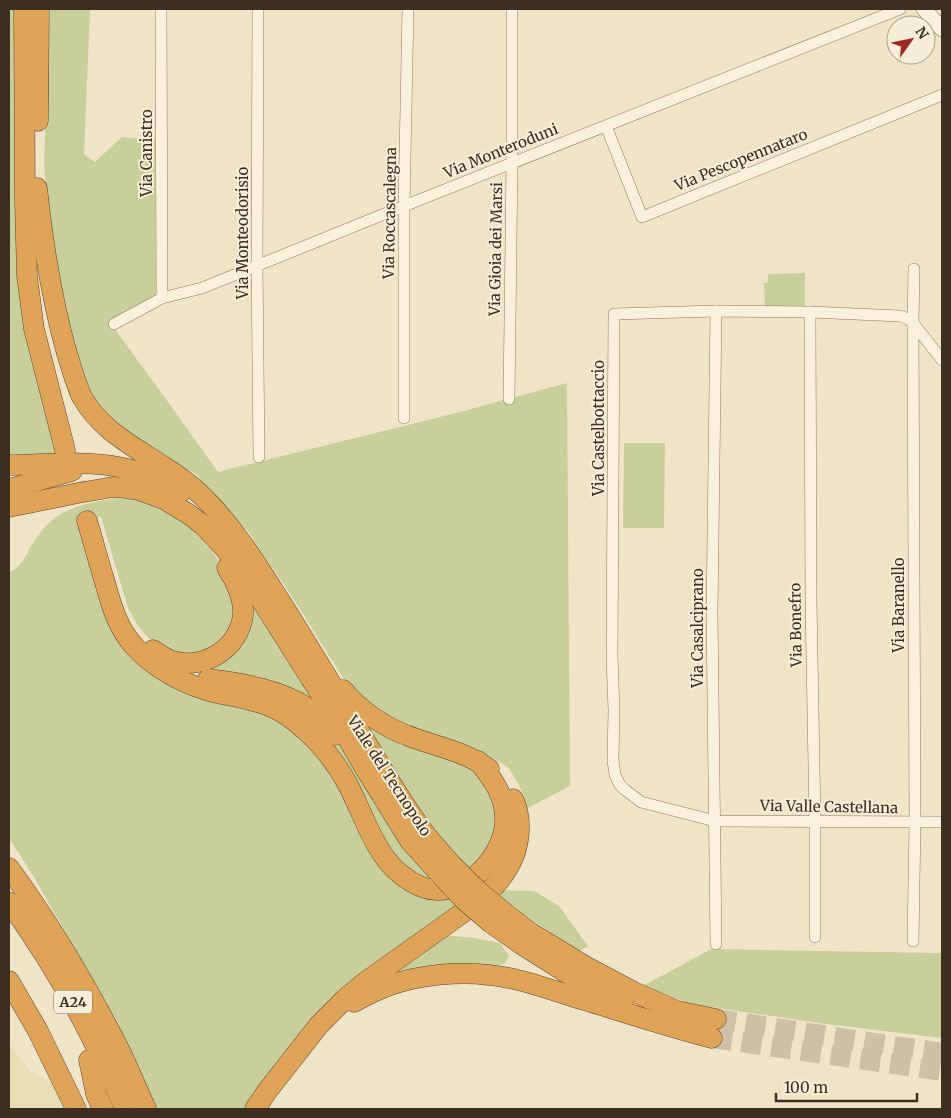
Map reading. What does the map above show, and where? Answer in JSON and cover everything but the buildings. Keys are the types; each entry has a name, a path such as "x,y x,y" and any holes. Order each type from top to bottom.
{"highway":[{"path":"24,9 27,276 34,329 69,448 43,324 37,272 39,9"},
{"path":"37,188 42,235 56,311 73,372 83,398 94,414 119,438 187,483 228,524"},
{"path":"9,476 45,464"},
{"path":"9,465 100,464 128,468 142,472 175,488 228,524"},
{"path":"9,489 100,464"},
{"path":"9,507 113,487 152,494 190,515 218,539 251,584 363,765"},
{"path":"9,522 70,494"},
{"path":"190,515 212,545 235,582 241,596 243,615 238,632 229,646 219,654 207,659 183,663 172,661 154,650 128,619 90,519 114,614 130,641 147,660 177,678 207,690 269,706 305,730 321,746 337,767 381,853 389,864 414,883 424,888 434,890 445,889 469,882 486,865 499,846 504,834 505,821 501,796 491,777 478,761"},
{"name":"Viale del Tecnopolo","path":"228,524 249,552 310,648 392,786 446,870"},
{"path":"255,1109 319,1025 345,999 364,983 482,899 496,885 509,868 516,851 519,834 519,818 515,803 510,792 493,772 478,761 405,735 373,717 348,697 310,648"},
{"path":"160,668 198,678 240,683 292,699 312,710 320,717 363,765"},
{"name":"Viale del Tecnopolo","path":"363,765 410,841 446,870 477,890 499,919 521,944 575,978 674,1028 714,1028 634,992 585,966 531,932 499,919"},
{"path":"9,868 33,900 81,979 118,1047 146,1109"},
{"name":"A24","path":"9,902 66,989 101,1056 125,1109"},
{"name":"A24","path":"9,923 55,997 89,1060 111,1109"},
{"path":"319,1025 354,1002 389,985 421,977 454,974 489,974 525,982 674,1028"},
{"path":"9,981 38,1031 76,1109"},
{"path":"89,1060 96,1094 103,1109"}],"street":[{"name":"Via Canistro","path":"161,9 162,298"},
{"name":"Via Monteodorisio","path":"258,9 257,265 259,457"},
{"name":"Via Roccascalegna","path":"404,418 404,206 408,9"},
{"name":"Via Gioia dei Marsi","path":"509,399 512,9"},
{"name":"Via Monteroduni","path":"114,324 162,298 202,288 900,9"},
{"path":"924,9 942,29"},
{"name":"Via Pescopennataro","path":"606,126 642,216 942,95"},
{"name":"Via Baranello","path":"912,941 914,822 914,269"},
{"name":"Via Castelbottaccio","path":"715,821 641,802 620,785 615,774 613,760 612,657 614,314 716,311 810,312 897,315 913,323"},
{"name":"Via Casalciprano","path":"716,311 712,603 716,944"},
{"name":"Via Bonefro","path":"810,312 810,601 815,821 815,937"},
{"path":"913,323 942,360"},
{"name":"Via Valle Castellana","path":"715,821 942,822"}],"shaded area":[{"path":"9,1045 30,1071 54,1084 67,1109 9,1109"}],"green space":[{"path":"9,9 19,9 21,198 60,455 9,454"},
{"path":"50,9 90,9 84,154 95,162 122,137 155,140 156,297 109,321 218,472 460,412 567,383 570,786 526,809 521,789 509,768 488,755 399,723 379,712 343,678 247,530 208,490 197,475 116,426 89,393 76,361 50,251 44,161"},
{"path":"805,273 805,306 765,307 764,283 768,283 768,274"},
{"path":"624,443 665,443 664,528 623,528"},
{"path":"117,498 152,503 163,508 195,532 225,570 237,608 228,637 194,658 156,645 143,632 128,608 101,517 81,521 120,640 269,714 317,749 375,851 449,895 462,907 333,999 247,1109 155,1109 91,978 34,877 9,838 9,572 20,564 40,533 58,516 82,505"},
{"path":"254,607 320,707 273,685 191,670"},
{"path":"248,690 334,738 436,882 417,878 390,852 352,778"},
{"path":"360,716 467,768 477,774 492,793 499,826 472,873 451,852 413,801"},
{"path":"502,890 534,891 559,906 588,946 579,951 516,909 501,897"},
{"path":"441,935 475,938 500,943 509,956 504,964 495,966 381,975"},
{"path":"711,949 942,953 942,1038 826,1024 690,1004 643,986"}],"tunnel":[{"path":"67,454 87,521"},
{"path":"716,1019 942,1053"},
{"path":"712,1038 942,1071"}]}
